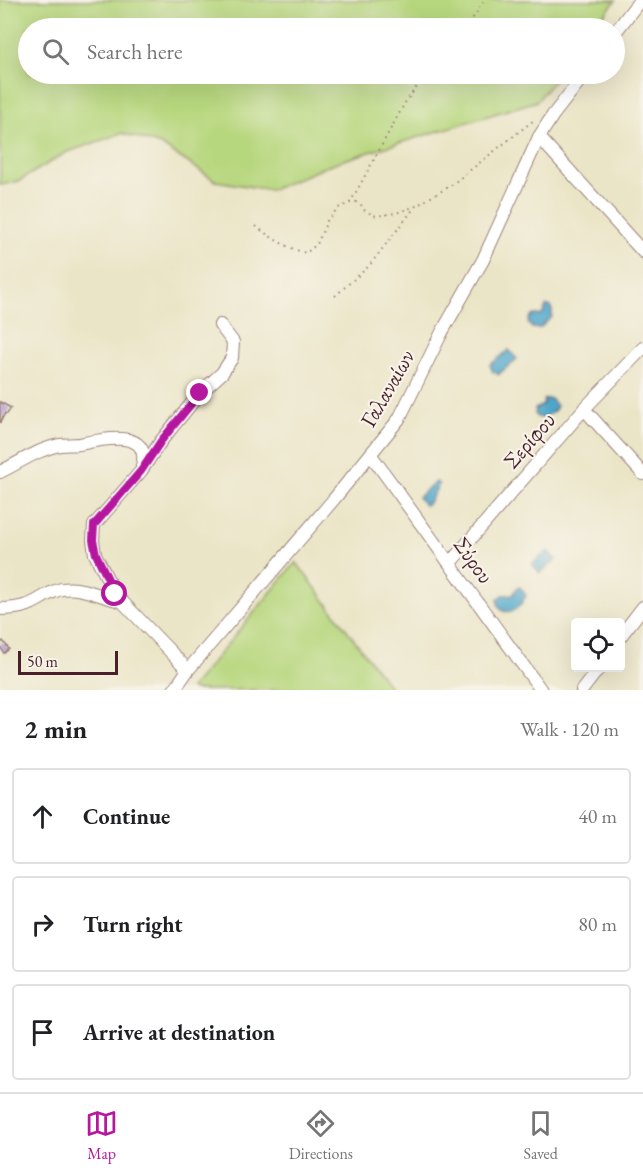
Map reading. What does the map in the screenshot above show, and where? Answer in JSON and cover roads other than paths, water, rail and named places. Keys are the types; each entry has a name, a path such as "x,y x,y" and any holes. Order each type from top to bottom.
{"street":[{"path":"625,23 639,8"},
{"name":"Γαλαναίων","path":"174,690 188,670 399,419 442,332 483,260 539,137 577,84"},
{"path":"539,137 643,252"},
{"path":"188,670 115,594 96,554 93,540 94,525 141,471 161,441 200,393 222,373 232,358 233,342 220,325"},
{"name":"Σερίφου","path":"450,563 584,409 643,348"},
{"path":"584,409 643,474"},
{"path":"0,472 33,454 60,445 119,438 132,441 141,448 144,457 141,471"},
{"name":"Σύρου","path":"371,454 541,690"},
{"path":"0,609 28,605 59,590 81,589 121,601"},
{"path":"625,632 643,607"},
{"path":"582,690 596,672"}],"water":[{"path":"546,306 550,306 552,317 540,328 532,328 528,323 530,317 542,315"},
{"path":"509,350 517,359 498,375 493,372 490,365"},
{"path":"546,399 551,399 557,406 555,410 544,418 537,417 535,409 543,405"},
{"path":"436,482 439,484 429,503 424,505 418,497"},
{"path":"548,551 556,560 540,573 532,564"},
{"path":"519,587 526,596 522,603 514,610 503,611 498,599 503,595 513,595"}]}
